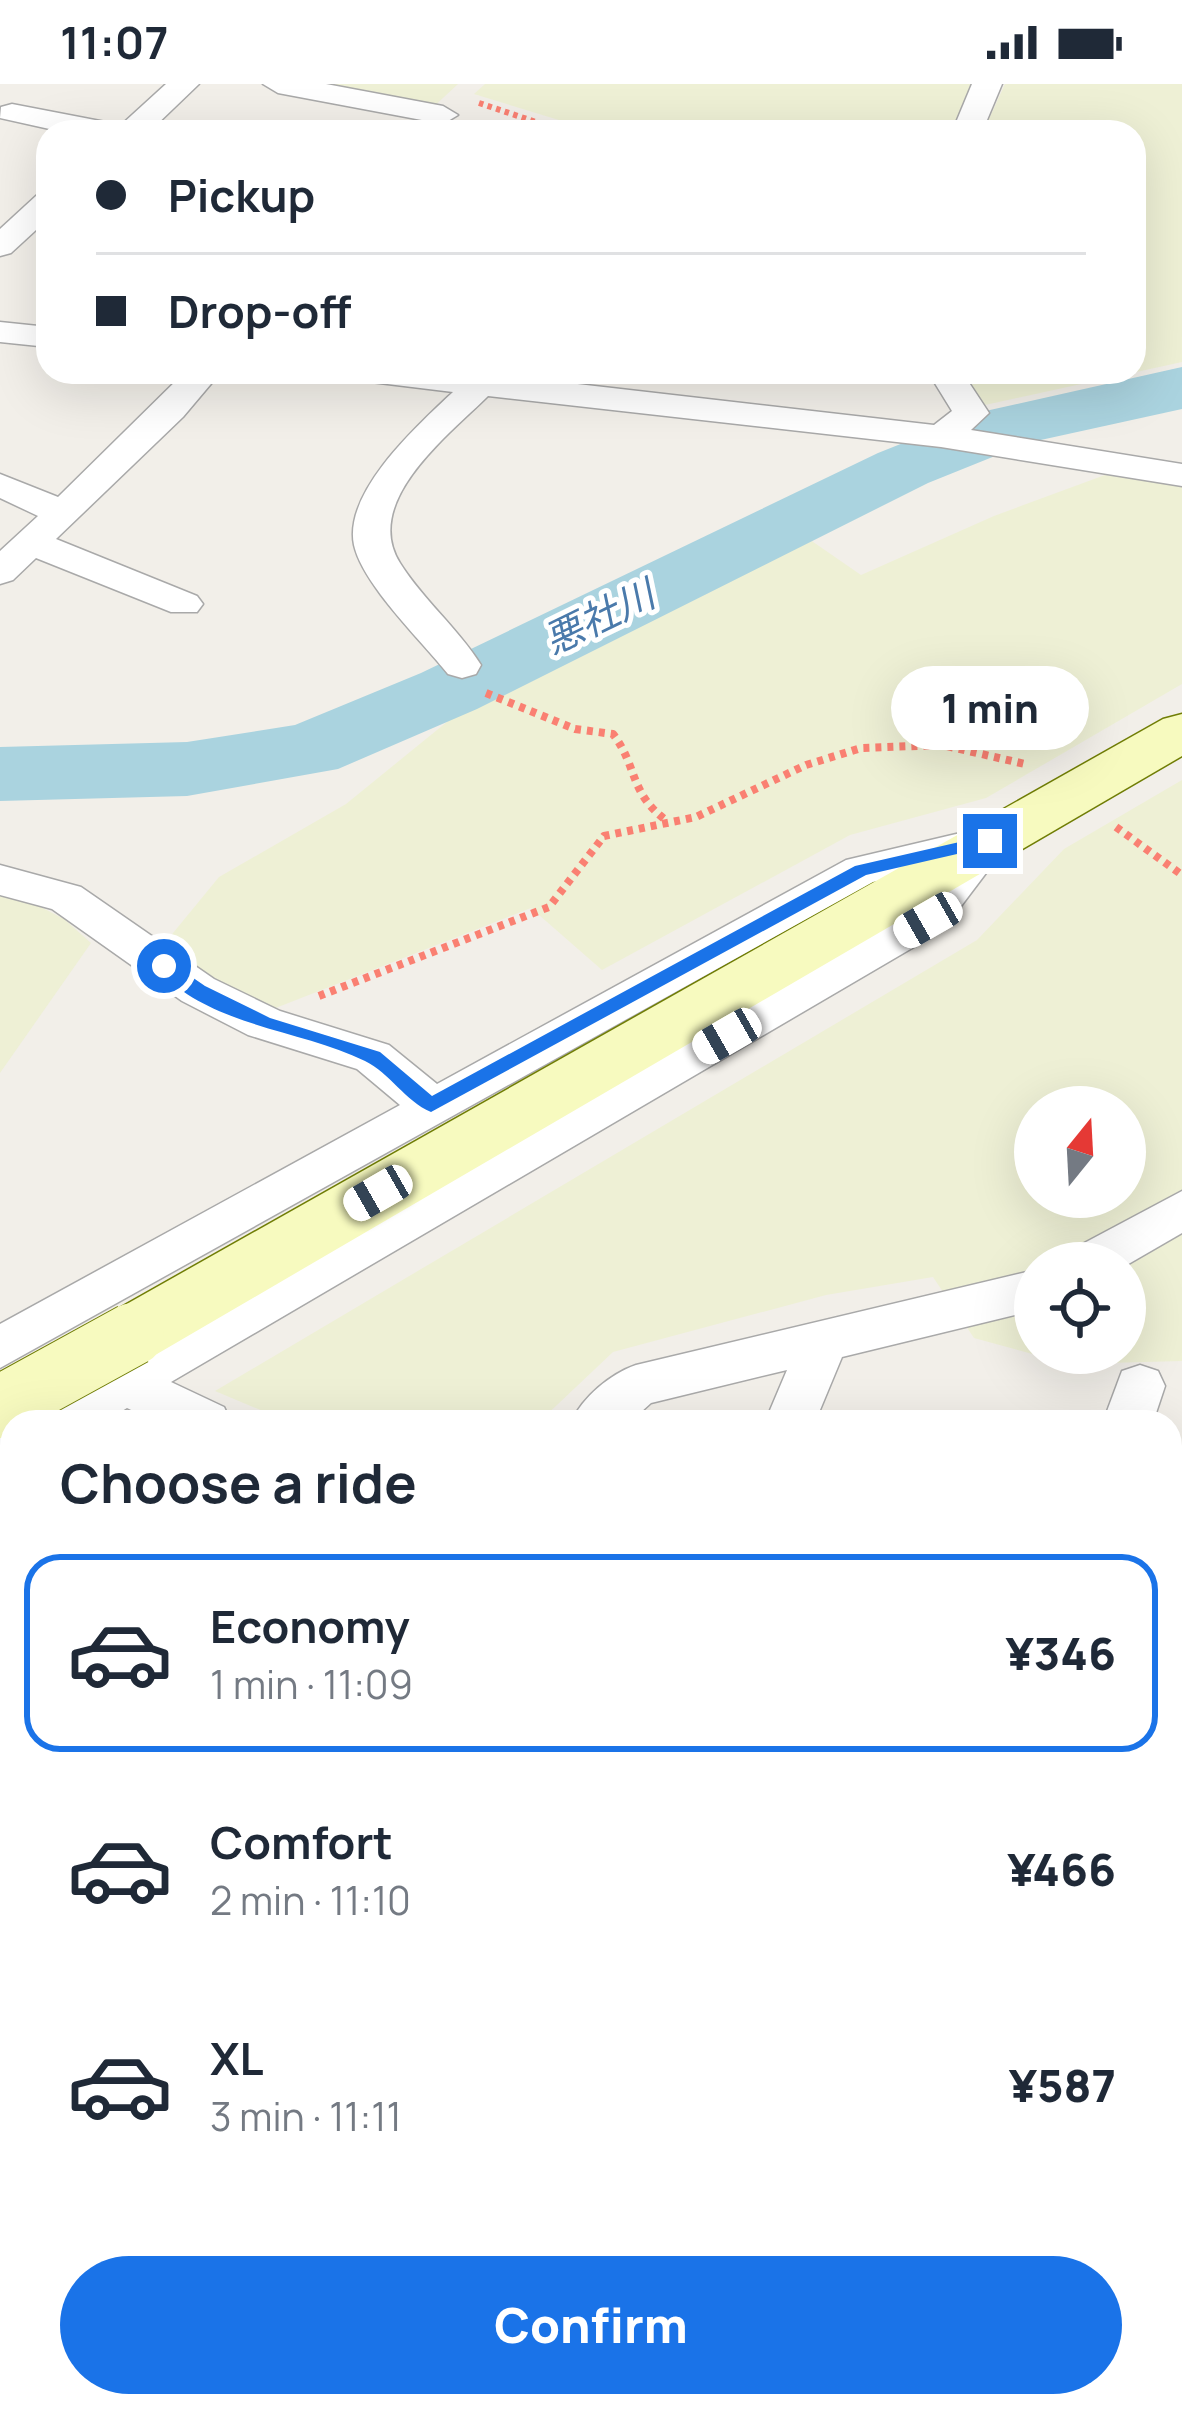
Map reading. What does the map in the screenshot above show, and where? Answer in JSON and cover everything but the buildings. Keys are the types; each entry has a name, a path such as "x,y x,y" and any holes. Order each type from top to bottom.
{"street":[{"path":"144,120 184,84"},
{"path":"278,84 443,114"},
{"path":"972,120 987,84"},
{"path":"12,113 49,120"},
{"path":"0,246 36,200"},
{"path":"0,332 36,336"},
{"path":"0,572 194,384"},
{"path":"472,678 373,547 371,516 393,476 480,384"},
{"path":"490,384 949,438 1182,475"},
{"path":"949,438 971,412 953,384"},
{"path":"0,485 63,513"},
{"path":"32,543 184,604"},
{"path":"0,1407 128,1360 990,841 1182,732"},
{"path":"10,1333 861,870 990,841"},
{"path":"0,880 66,898 198,990 264,1023 374,1057 431,1105"},
{"path":"1126,1242 1182,1210"},
{"path":"609,1410 636,1386 1014,1295"},
{"path":"10,1333 128,1360 191,1410"},
{"path":"795,1410 825,1339"},
{"path":"73,1410 128,1360"}],"path":[{"path":"443,114 484,120"},
{"path":"472,678 575,729 613,734 625,747 634,794 668,822"},
{"path":"264,1023 316,997 549,907 604,836 696,817 812,762 874,743 929,743 988,752 1030,766 1182,875"}],"green space":[{"path":"311,84 458,84 430,110"},
{"path":"485,84 971,84 956,120 559,120 474,94"},
{"path":"1005,84 1182,84 1182,362 1146,370 1146,120 988,120"},
{"path":"970,384 1081,384 985,405"},
{"path":"1105,475 1182,486 1182,684 986,798 850,835 602,970 531,908 268,1011 212,983 164,944 219,877 346,804 469,704 520,678 806,537 861,575 994,516"},
{"path":"1182,780 1182,1361 1146,1362 1146,1242 1014,1242 1014,1349 974,1338 933,1277 826,1295 613,1352 552,1410 260,1410 215,1391 977,940 1064,849"},
{"path":"0,895 35,904 64,919 91,943 0,1073"}],"waterway":[{"name":"悪社川","path":"0,774 187,769 310,750 449,691 903,468 1006,427 1182,388"}],"route":[{"path":"164,966 198,990 264,1023 374,1057 431,1105 861,870 990,841"}]}
